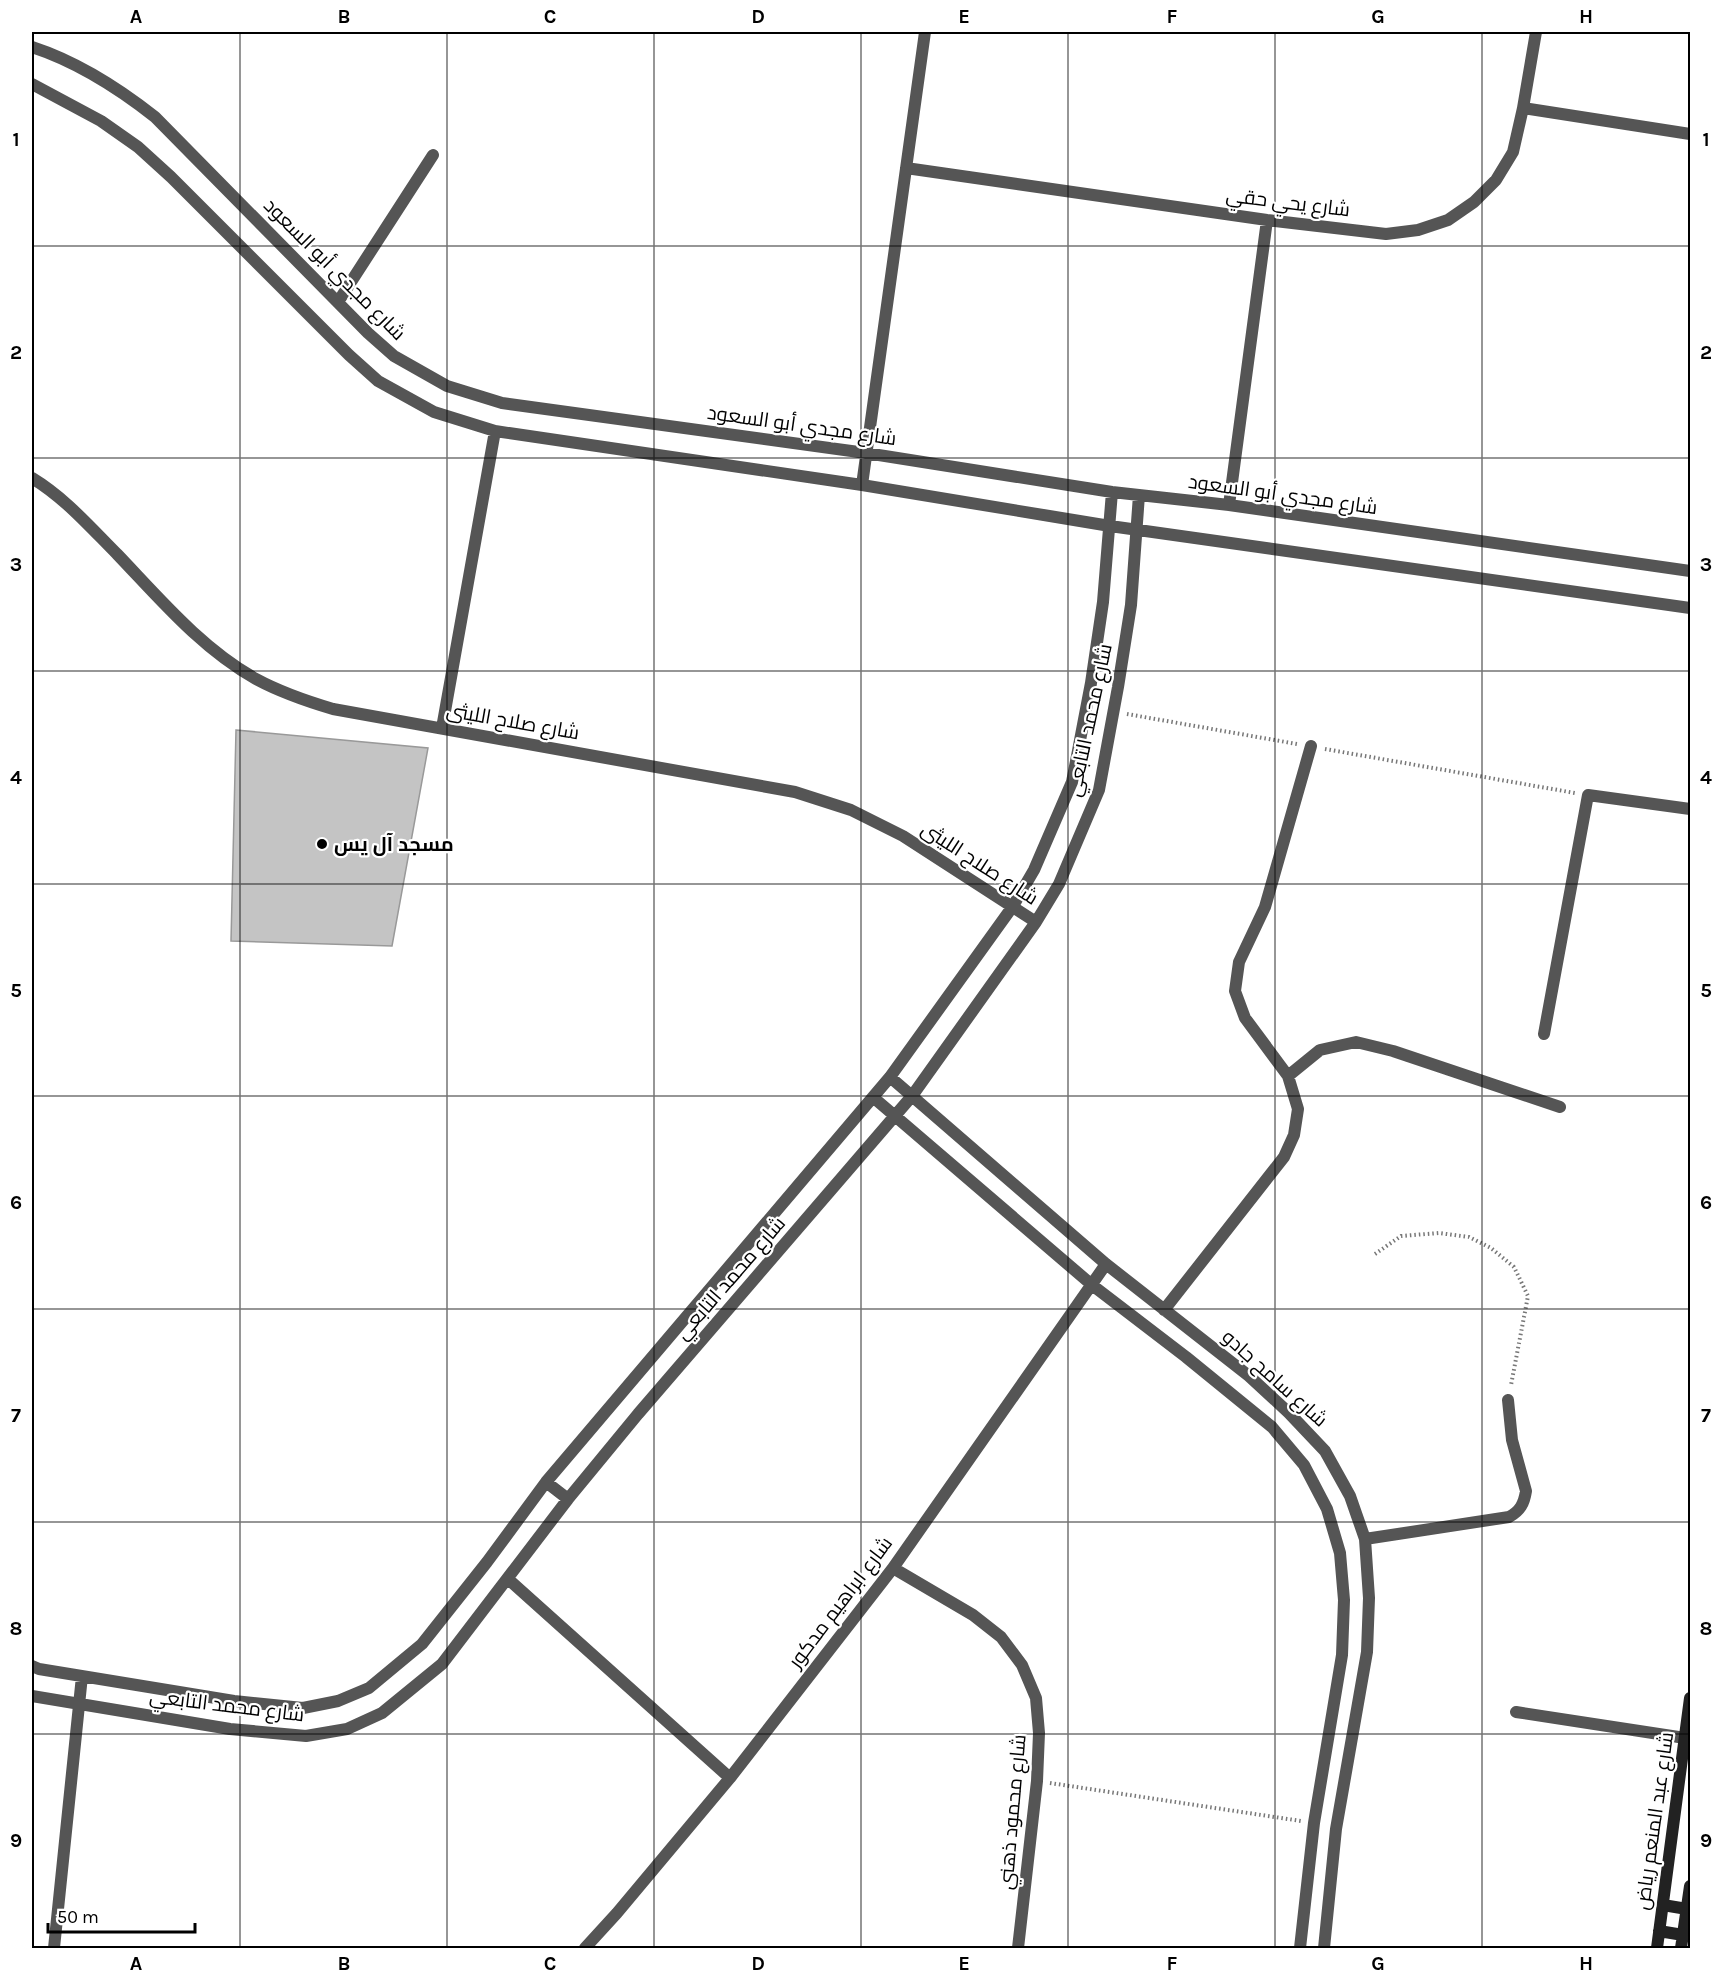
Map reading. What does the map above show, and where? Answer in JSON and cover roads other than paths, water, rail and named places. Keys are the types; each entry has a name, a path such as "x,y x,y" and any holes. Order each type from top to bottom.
{"street":[{"path":"862,485 925,32"},
{"name":"شارع يحي حقي","path":"906,168 1267,220 1386,234 1418,230 1448,219 1474,202 1496,180 1513,152 1536,32"},
{"name":"شارع مجدي أبو السعود","path":"32,47 79,65 119,88 155,117 394,356 447,386 502,404 866,453 1112,492 1229,505 1690,572"},
{"path":"32,84 101,121 138,147 378,381 434,412 495,431 862,485 1110,526 1690,609"},
{"path":"1523,108 1690,134"},
{"path":"338,302 433,155"},
{"path":"1229,505 1267,220"},
{"path":"442,728 495,431"},
{"name":"شارع صلاح الليثى","path":"32,478 74,510 190,629 222,656 256,678 293,696 333,709 795,792 851,810 903,836 1036,922"},
{"name":"شارع محمد التابعي","path":"32,1666 234,1701 303,1708 338,1701 369,1688 422,1644 546,1482 617,1396 874,1098 1013,906 1034,870 1072,782 1103,602 1112,492"},
{"name":"شارع محمد التابعي","path":"32,1696 231,1729 306,1736 346,1729 382,1713 442,1664 568,1499 638,1414 912,1096 1036,922 1059,884 1099,790 1131,605 1139,495"},
{"path":"1164,1310 1284,1158 1294,1135 1298,1109 1288,1076 1245,1018 1235,991 1239,962 1265,907 1311,746"},
{"path":"1544,1034 1587,795 1690,809"},
{"path":"1288,1076 1320,1050 1356,1042 1393,1051 1560,1107"},
{"name":"شارع سامح جادو","path":"890,1077 1106,1264 1249,1376 1289,1413 1324,1451 1350,1496 1365,1539 1369,1598 1367,1652 1336,1828 1324,1948"},
{"name":"شارع سامح جادو","path":"874,1098 1092,1285 1272,1426 1304,1465 1327,1509 1340,1554 1344,1600 1342,1655 1314,1823 1300,1948"},
{"name":"شارع ابراهيم مدكور","path":"585,1948 730,1778 893,1568 1106,1264"},
{"path":"1365,1539 1509,1517 1516,1513 1522,1507 1526,1491 1512,1440 1508,1400"},
{"path":"546,1482 568,1499"},
{"name":"شارع محمود ذهني","path":"893,1568 973,1615 1001,1636 1022,1665 1036,1698 1039,1733 1037,1781 1018,1948"},
{"path":"508,1579 730,1778"},
{"path":"54,1948 82,1676"},
{"name":"شارع عبد المنعم رياض","path":"1657,1948 1690,1698"},
{"path":"1516,1712 1685,1738"},
{"path":"1682,1948 1687,1935 1690,1887"},
{"path":"1663,1905 1689,1909"},
{"path":"1659,1931 1687,1935"}],"place":[{"name":"مسجد آل يس","path":"322,844"}]}
